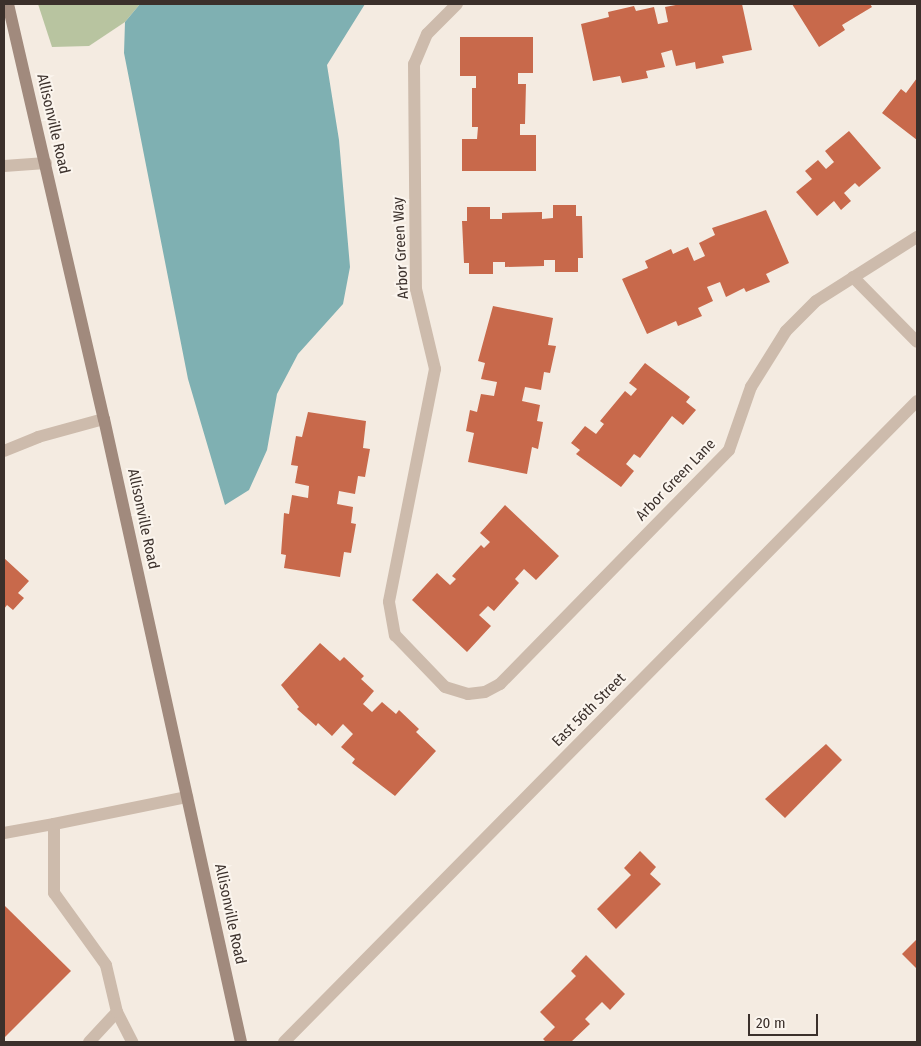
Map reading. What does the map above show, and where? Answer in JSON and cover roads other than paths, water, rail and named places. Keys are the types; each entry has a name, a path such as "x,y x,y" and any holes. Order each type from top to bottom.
{"main road":[{"name":"Allisonville Road","path":"8,4 104,419 241,1042"}],"street":[{"name":"Arbor Green Way","path":"425,668 395,635 389,602 435,369 416,289 413,77 416,57 427,34 457,4"},
{"path":"4,166 46,163"},
{"name":"Arbor Green Lane","path":"425,668 445,687 468,694 485,692 500,684 729,450 751,387 772,348 816,301 917,237"},
{"path":"853,277 917,342"},
{"name":"East 56th Street","path":"284,1042 917,401"},
{"path":"4,451 38,437 104,419"},
{"path":"4,833 187,797"},
{"path":"54,824 54,893 106,965 117,1012 132,1042"},
{"path":"89,1042 117,1012"}],"water":[{"path":"140,4 365,4 327,65 339,140 350,267 343,304 298,354 277,394 267,450 249,490 225,505 188,379 124,53 125,22"}]}
